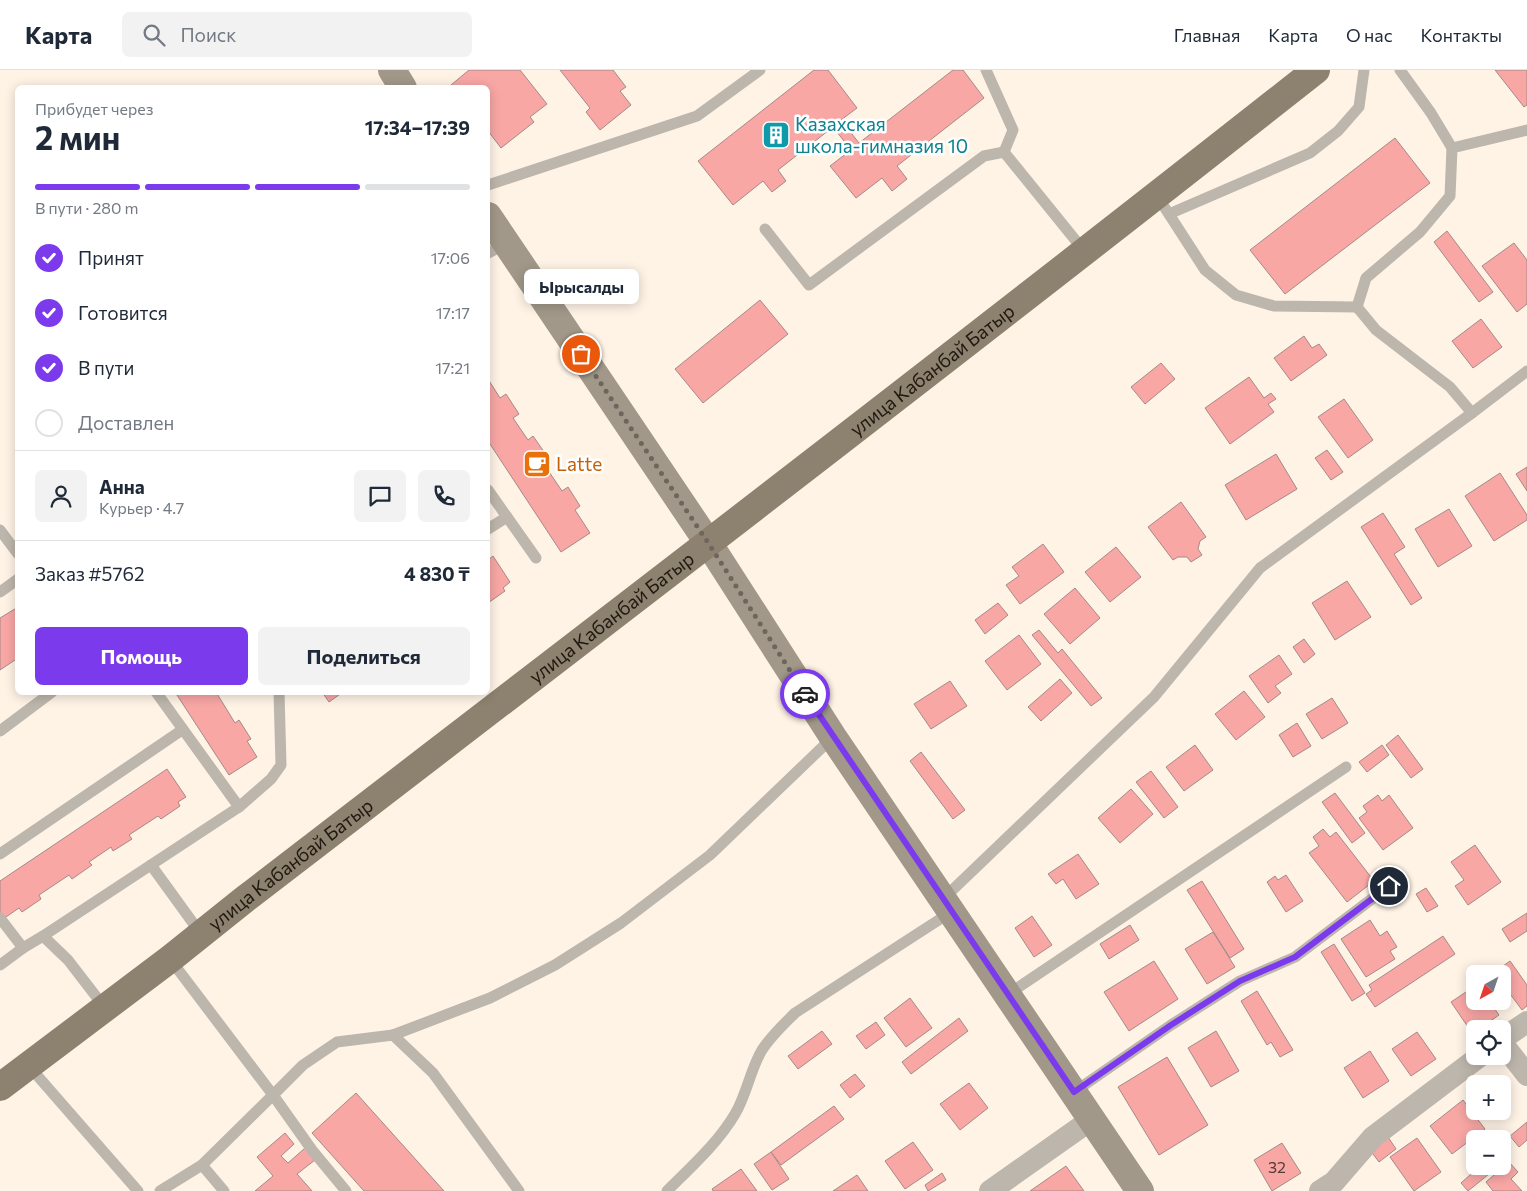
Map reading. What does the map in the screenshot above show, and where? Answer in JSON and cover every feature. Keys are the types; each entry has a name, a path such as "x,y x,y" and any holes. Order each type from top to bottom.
{"main road":[{"name":"улица Кабанбай Батыр","path":"0,1087 170,959 1085,252 1162,205 1316,70"}],"street":[{"path":"392,70 401,85"},
{"path":"490,223 497,249 709,544 833,737 1140,1191"},
{"path":"1511,1033 1527,1022"},
{"path":"1511,1055 1527,1075"},
{"path":"1320,1191 1334,1182 1373,1137 1468,1065"},
{"path":"991,1190 1092,1119"}],"lane":[{"path":"490,184 697,116 760,70"},
{"path":"986,70 1013,130 1004,152"},
{"path":"1364,70 1359,107 1338,131 1310,153 1162,205 1205,270 1236,295 1274,306 1356,307 1376,330 1450,387 1472,414"},
{"path":"1356,307 1366,278 1420,232 1450,196 1452,148 1431,113 1400,70"},
{"path":"1452,148 1527,130"},
{"path":"765,229 808,285 984,156 1004,152"},
{"path":"1004,152 1085,252"},
{"path":"667,1191 707,1151 729,1124 737,1111 762,1050 775,1032 795,1013 947,906 1154,697 1260,568 1472,414 1527,371"},
{"path":"490,493 536,558"},
{"path":"490,528 508,517"},
{"path":"0,530 15,550"},
{"path":"0,592 15,581"},
{"path":"0,731 48,695"},
{"path":"158,695 239,807"},
{"path":"0,965 239,807 271,779 281,765 279,695"},
{"path":"0,854 182,730"},
{"path":"160,1191 202,1166 303,1065 337,1042 393,1035 490,998 555,966 621,923 710,855 833,737"},
{"path":"1007,995 1346,766"},
{"path":"151,865 201,934"},
{"path":"1074,1092 1171,1025 1240,981 1295,957 1389,886"},
{"path":"0,918 23,948"},
{"path":"43,936 68,960 105,1008"},
{"path":"170,959 312,1150 346,1191"},
{"path":"393,1035 433,1073 519,1191"},
{"path":"28,1065 138,1191"},
{"path":"202,1166 224,1191"}],"building":[{"path":"469,70 520,70 547,104 530,117 534,122 501,148 490,134 490,85 451,85"},
{"path":"560,70 613,70 626,87 620,91 631,105 600,130 586,112 590,108"},
{"name":"Казахская школа-гимназия 10","path":"814,70 828,70 857,108 841,120 859,143 953,70 963,70 984,98 897,166 907,179 892,191 882,178 856,198 830,166 851,150 833,127 778,170 786,181 772,192 763,181 733,205 698,161"},
{"path":"1495,70 1527,70 1527,105 1524,107"},
{"path":"1395,138 1430,183 1285,294 1250,250"},
{"path":"1447,231 1493,292 1479,302 1434,242"},
{"path":"1514,243 1527,260 1527,304 1517,312 1482,266"},
{"path":"760,300 788,334 703,403 675,369"},
{"path":"1481,319 1502,347 1473,368 1452,341"},
{"path":"1304,336 1312,348 1319,344 1327,355 1291,381 1274,358"},
{"path":"1161,363 1175,379 1145,404 1131,387"},
{"path":"1249,377 1264,398 1271,393 1276,399 1268,404 1274,412 1230,444 1205,408"},
{"path":"490,382 500,398 506,394 519,414 513,418 528,440 533,436 547,456 541,460 562,491 568,487 580,506 575,510 590,533 561,552 490,444"},
{"path":"1344,399 1373,440 1348,458 1318,417"},
{"path":"1327,450 1343,472 1331,480 1315,458"},
{"path":"1276,454 1297,489 1246,520 1225,485"},
{"path":"1527,467 1527,491 1516,474"},
{"path":"1500,473 1527,515 1527,520 1494,541 1465,496"},
{"path":"1181,502 1206,537 1200,541 1198,549 1202,555 1191,562 1187,557 1178,557 1173,560 1148,527"},
{"path":"1449,509 1472,546 1438,567 1415,529"},
{"path":"1383,513 1405,547 1394,554 1422,598 1411,605 1361,527"},
{"path":"1043,544 1064,572 1020,604 1006,585 1019,576 1012,567"},
{"path":"1116,547 1141,577 1110,602 1085,572"},
{"path":"493,556 510,582 503,588 505,591 490,602 490,558"},
{"path":"1347,581 1371,617 1335,640 1312,603"},
{"path":"1075,588 1100,618 1070,644 1044,614"},
{"path":"998,603 1008,615 985,634 975,620"},
{"path":"15,609 15,660 0,670 0,618"},
{"path":"1039,630 1058,653 1062,649 1102,698 1091,706 1032,635"},
{"path":"1019,635 1041,664 1007,690 985,661"},
{"path":"1304,639 1315,654 1304,663 1293,647"},
{"path":"1279,655 1292,674 1275,686 1281,693 1268,703 1249,676"},
{"path":"1060,679 1072,693 1041,721 1028,707"},
{"path":"950,681 967,706 931,729 914,704"},
{"path":"1244,691 1265,717 1236,740 1215,714"},
{"path":"177,695 218,695 235,723 239,720 251,739 247,741 257,757 229,775"},
{"path":"324,695 339,695 329,702"},
{"path":"1332,698 1348,723 1322,739 1306,714"},
{"path":"1297,723 1311,746 1293,757 1279,735"},
{"path":"1398,735 1423,769 1411,778 1386,745"},
{"path":"1195,745 1213,770 1184,791 1166,767"},
{"path":"1382,745 1389,755 1367,772 1359,762"},
{"path":"921,752 965,810 953,819 910,761"},
{"path":"167,769 186,797 178,802 180,806 161,819 158,816 129,835 132,839 113,851 111,847 89,862 92,865 72,879 69,875 39,895 41,899 22,912 19,908 3,919 0,915 0,881"},
{"path":"1151,771 1178,807 1164,818 1136,782"},
{"path":"1131,789 1153,814 1120,843 1098,818"},
{"path":"1335,793 1365,833 1352,843 1322,802"},
{"path":"1378,795 1382,801 1389,795 1413,828 1383,850 1359,818 1367,812 1363,806"},
{"path":"1323,829 1330,837 1336,832 1374,881 1347,902 1309,853 1319,846 1313,837"},
{"path":"1475,845 1501,882 1468,905 1455,886 1464,880 1451,862"},
{"path":"1078,854 1099,884 1076,899 1063,879 1056,884 1048,874"},
{"path":"1286,875 1303,901 1286,912 1267,882 1275,876 1278,880"},
{"path":"1202,881 1244,949 1230,958 1187,890"},
{"path":"1426,888 1438,906 1427,912 1416,894"},
{"path":"1527,913 1527,931 1510,942 1502,929"},
{"path":"1032,916 1052,945 1034,957 1015,928"},
{"path":"1370,920 1380,936 1387,931 1397,947 1390,951 1395,959 1366,977 1341,939"},
{"path":"1130,925 1139,940 1109,959 1100,944"},
{"path":"1213,932 1235,967 1207,984 1185,949"},
{"path":"1443,936 1455,954 1375,1007 1366,994 1372,990 1369,985"},
{"path":"1334,944 1365,993 1352,1001 1321,952"},
{"path":"1154,961 1178,999 1129,1031 1104,992"},
{"path":"1510,961 1527,985 1527,1006 1522,1010 1511,995 1511,965 1505,965"},
{"path":"1257,991 1293,1050 1280,1057 1271,1042 1267,1045 1241,1001"},
{"path":"1466,992 1466,1010 1495,1010 1499,1015 1492,1020 1466,1020 1466,1024 1451,1002"},
{"path":"910,998 932,1028 906,1047 884,1018"},
{"path":"959,1018 968,1031 911,1074 902,1062"},
{"path":"876,1022 885,1035 866,1049 856,1036"},
{"path":"822,1031 832,1044 798,1069 788,1056"},
{"path":"1216,1031 1239,1071 1211,1087 1188,1048"},
{"path":"1417,1032 1436,1059 1411,1076 1392,1049"},
{"path":"1370,1051 1389,1081 1363,1098 1344,1068"},
{"path":"1167,1057 1208,1125 1159,1155 1118,1087"},
{"path":"855,1074 865,1086 850,1098 840,1085"},
{"path":"969,1083 988,1108 960,1130 940,1104"},
{"path":"356,1093 444,1191 364,1191 312,1133"},
{"path":"1463,1100 1466,1104 1466,1120 1478,1120 1485,1129 1466,1130 1466,1143 1452,1154 1430,1126"},
{"path":"834,1106 844,1119 781,1165 771,1152"},
{"path":"1527,1122 1527,1140 1519,1147 1511,1135"},
{"path":"285,1133 294,1144 281,1156 288,1163 305,1148 315,1160 297,1174 312,1191 255,1191 273,1176 257,1157"},
{"path":"1388,1137 1396,1149 1379,1162 1370,1150"},
{"path":"1417,1138 1441,1172 1414,1191 1390,1157"},
{"path":"913,1142 933,1170 905,1189 885,1161"},
{"path":"1282,1143 1301,1173 1272,1191 1254,1160"},
{"path":"771,1152 789,1179 772,1190 754,1164"},
{"path":"1511,1164 1518,1172 1511,1179 1522,1191 1493,1191 1486,1182 1494,1175 1511,1175"},
{"path":"1066,1166 1084,1191 1030,1191"},
{"path":"741,1169 757,1191 713,1191 712,1189"},
{"path":"942,1173 946,1180 928,1191 925,1185"},
{"path":"857,1175 868,1191 833,1191"},
{"path":"1470,1175 1488,1175 1468,1191 1461,1183"}],"way so far":[{"path":"581,354 709,544 805,694"}],"place":[{"name":"Казахская школа-гимназия 10","path":"776,135"},
{"name":"Ырысалды","path":"581,354"},
{"name":"Latte","path":"537,464"}],"route":[{"path":"805,694 1074,1092 1171,1025 1240,981 1295,957 1389,886"}]}
